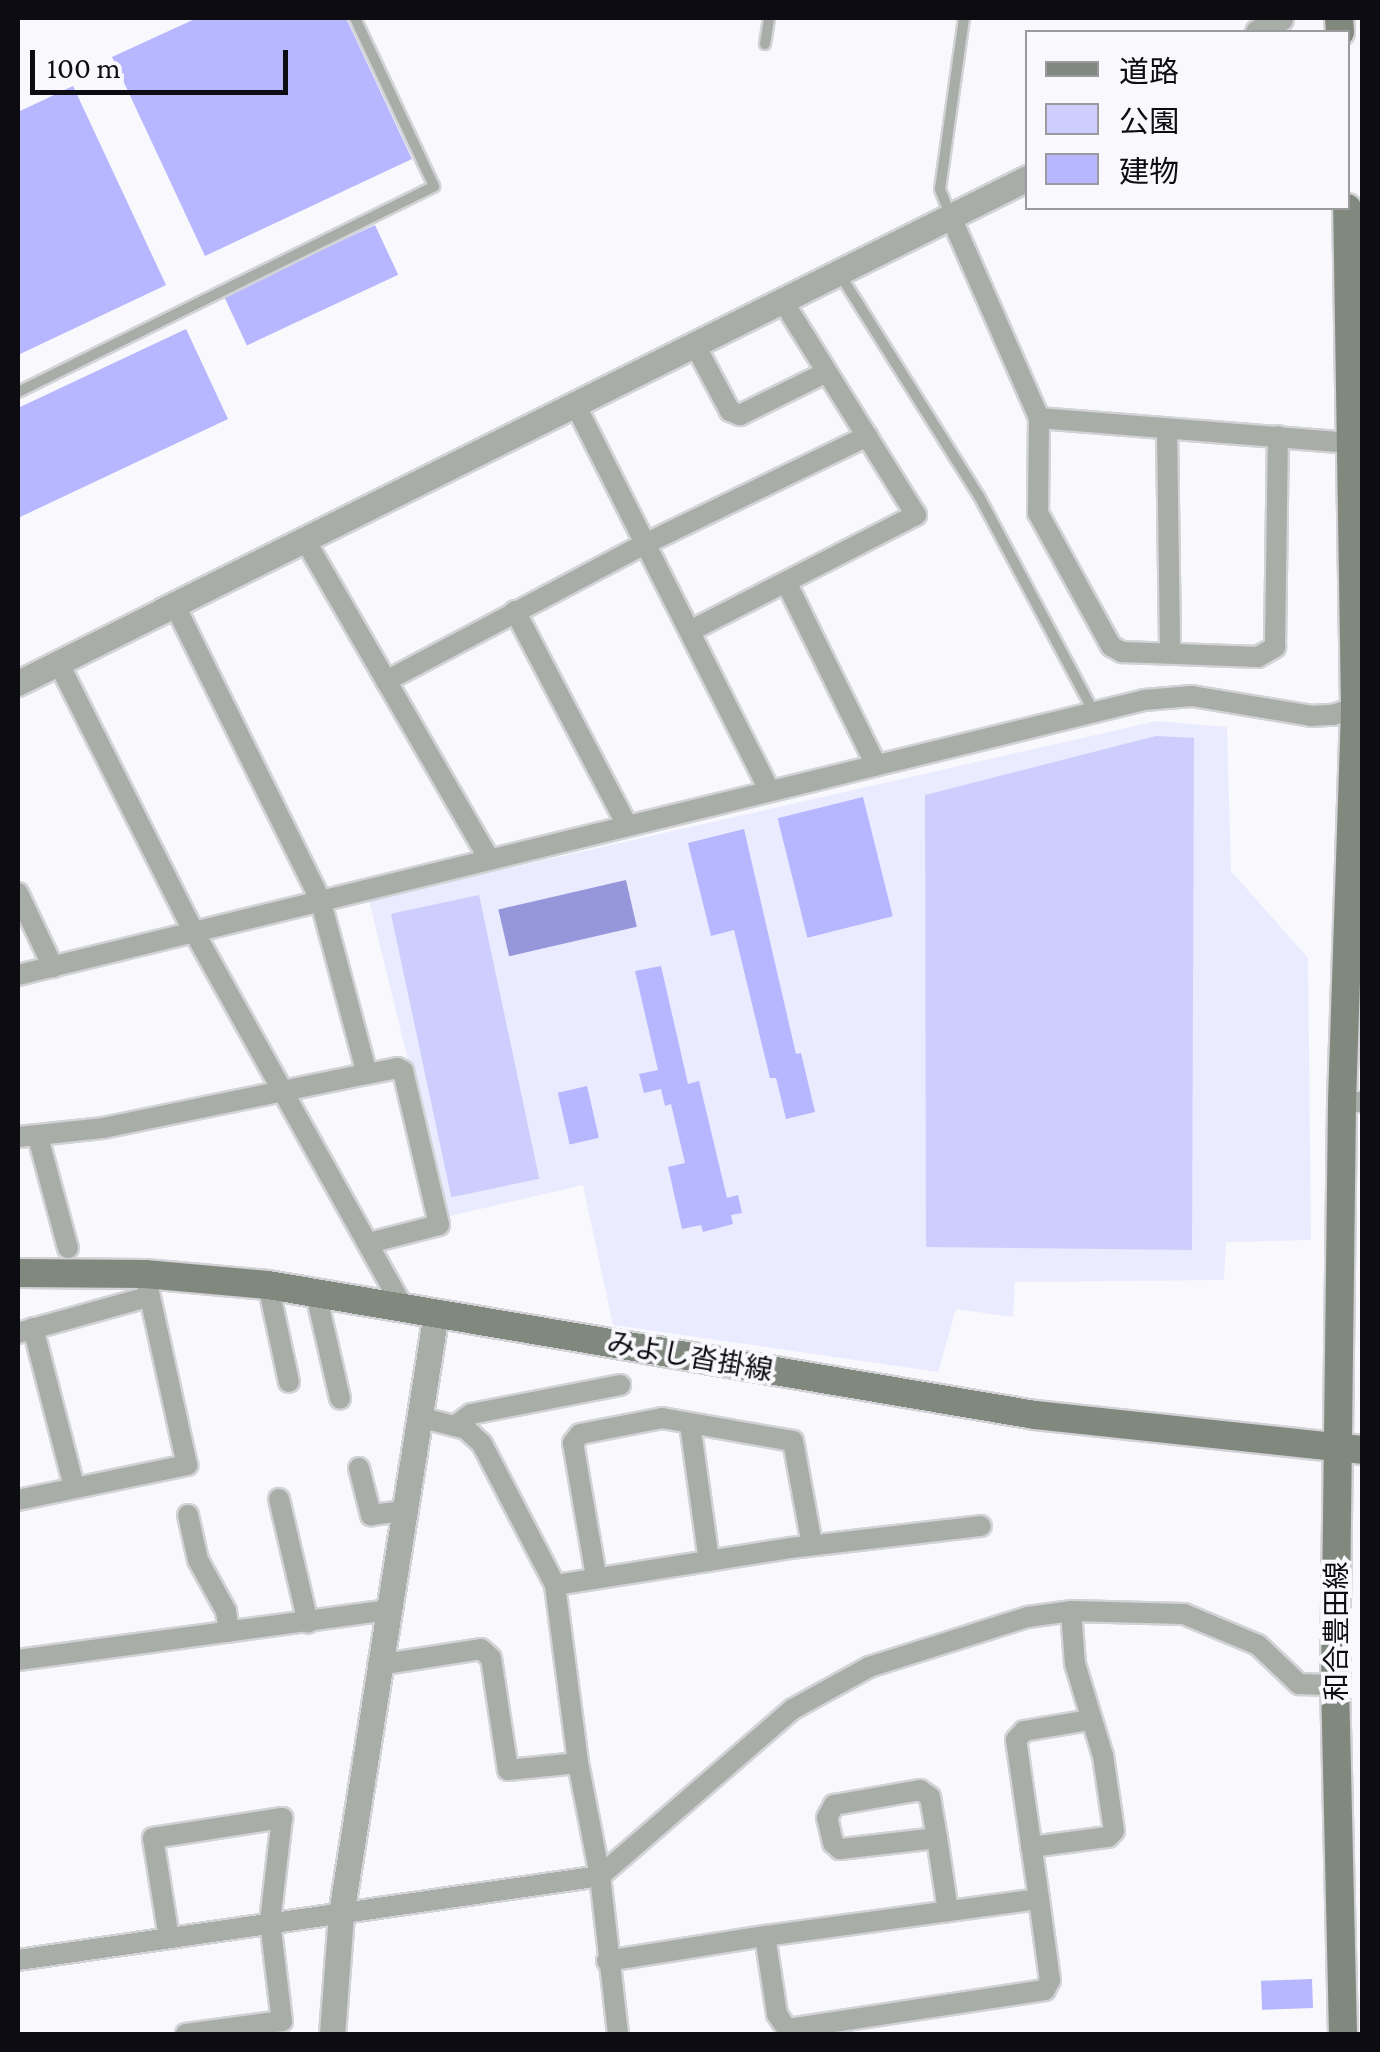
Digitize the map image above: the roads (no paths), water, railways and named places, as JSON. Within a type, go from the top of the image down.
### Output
[{"type":"main road","name":"和合豊田線","points":[[1343,2034],[1336,1685],[1351,1449],[1359,706],[1347,210]]},
{"type":"main road","name":"みよし沓掛線","points":[[18,1274],[146,1286],[268,1285],[1035,1415],[1351,1449]]},
{"type":"street","points":[[18,682],[1025,179]]},
{"type":"street","points":[[950,215],[1039,418],[1038,514],[1111,646],[1122,652],[1258,656],[1275,646],[1278,436]]},
{"type":"street","points":[[692,630],[916,516],[783,300]]},
{"type":"street","points":[[696,345],[730,410],[740,415],[825,373]]},
{"type":"street","points":[[575,404],[769,789]]},
{"type":"street","points":[[1039,418],[1350,443]]},
{"type":"street","points":[[1167,429],[1170,653]]},
{"type":"street","points":[[386,681],[647,543],[868,436]]},
{"type":"street","points":[[304,540],[488,858]]},
{"type":"street","points":[[786,582],[875,763]]},
{"type":"street","points":[[174,604],[320,899],[367,1074]]},
{"type":"street","points":[[515,611],[627,824]]},
{"type":"street","points":[[58,662],[193,930],[402,1306]]},
{"type":"street","points":[[18,975],[1144,700],[1192,696],[1311,716],[1333,715],[1359,706]]},
{"type":"street","points":[[18,893],[52,966]]},
{"type":"street","points":[[68,1248],[28,1137],[282,1094],[397,1068],[403,1071],[439,1225],[369,1243]]},
{"type":"street","points":[[268,1285],[289,1382]]},
{"type":"street","points":[[18,1500],[187,1465],[146,1286],[25,1330],[74,1487]]},
{"type":"street","points":[[321,1293],[318,1303],[340,1398]]},
{"type":"street","points":[[332,2034],[341,1914],[386,1610],[436,1313]]},
{"type":"street","points":[[456,1426],[472,1414],[620,1384]]},
{"type":"street","points":[[419,1417],[456,1426],[482,1444],[555,1585],[578,1763],[600,1876],[618,2034]]},
{"type":"street","points":[[596,1576],[576,1438],[662,1418],[792,1441],[812,1545]]},
{"type":"street","points":[[690,1424],[709,1561]]},
{"type":"street","points":[[359,1468],[372,1516],[403,1511]]},
{"type":"street","points":[[279,1499],[308,1623]]},
{"type":"street","points":[[188,1515],[198,1560],[226,1611],[228,1632]]},
{"type":"street","points":[[555,1585],[812,1545],[981,1526]]},
{"type":"street","points":[[18,1660],[386,1610]]},
{"type":"street","points":[[1030,1847],[1108,1837],[1114,1831],[1102,1756],[1076,1664],[1070,1611]]},
{"type":"street","points":[[18,1960],[600,1876],[792,1709],[869,1668],[1028,1617],[1070,1611],[1184,1614],[1258,1645],[1299,1684],[1336,1685]]},
{"type":"street","points":[[378,1665],[481,1649],[491,1658],[508,1770],[578,1763]]},
{"type":"street","points":[[764,1936],[777,2014],[787,2029],[1045,1990],[1050,1980],[1016,1740],[1019,1734],[1089,1720]]},
{"type":"street","points":[[937,1838],[840,1848],[833,1843],[828,1818],[834,1805],[920,1790],[930,1798],[937,1838],[948,1911]]},
{"type":"street","points":[[169,1938],[154,1838],[282,1818],[270,1921],[282,2021],[186,2034]]},
{"type":"street","points":[[607,1961],[1039,1899]]},
{"type":"lane","points":[[18,392],[434,186],[355,18]]},
{"type":"lane","points":[[765,44],[769,18]]},
{"type":"lane","points":[[950,215],[940,189],[964,18]]},
{"type":"lane","points":[[839,272],[979,496],[1094,712]]}]
